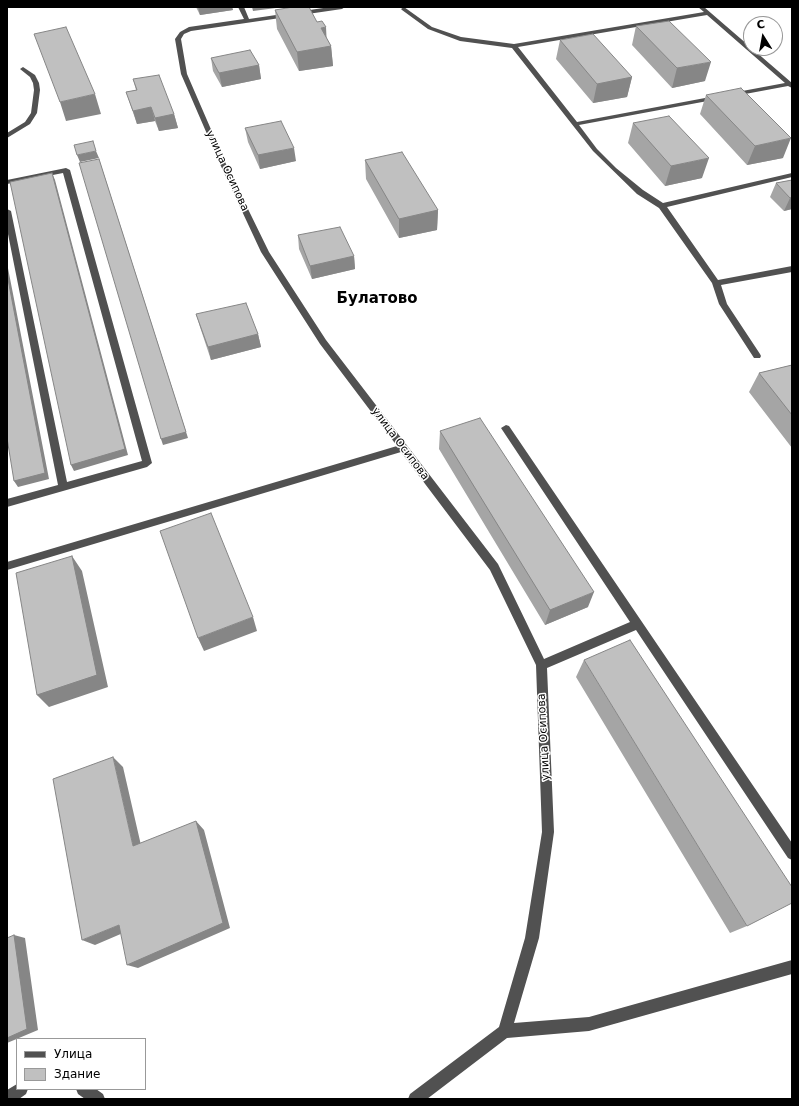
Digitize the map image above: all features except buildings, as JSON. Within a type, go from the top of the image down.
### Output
[{"type":"street","points":[[241,7],[247,20]]},
{"type":"street","name":"улица Осипова","points":[[342,7],[189,29],[182,33],[178,40],[184,74],[223,164],[265,252],[323,342],[402,448],[494,567],[541,665],[548,832],[532,938],[506,1031]]},
{"type":"street","points":[[701,7],[791,85]]},
{"type":"street","points":[[404,9],[430,28],[460,39],[514,46],[709,13]]},
{"type":"street","points":[[514,46],[595,150],[640,192],[662,206],[716,283],[723,304],[757,356]]},
{"type":"street","points":[[7,136],[28,123],[34,113],[37,90],[36,82],[33,76],[23,69]]},
{"type":"street","points":[[574,124],[791,85]]},
{"type":"street","points":[[7,182],[66,170],[147,463],[7,503]]},
{"type":"street","points":[[662,206],[792,175]]},
{"type":"street","points":[[7,211],[63,487]]},
{"type":"street","points":[[716,283],[792,269]]},
{"type":"street","points":[[506,428],[792,854]]},
{"type":"street","points":[[7,566],[402,448]]},
{"type":"street","points":[[541,665],[638,624]]},
{"type":"street","points":[[415,1099],[506,1031],[589,1024],[792,967]]},
{"type":"street","points":[[7,1099],[20,1090]]},
{"type":"street","points":[[84,1090],[98,1099]]},
{"type":"district","name":"Булатово","points":[[377,299]]}]
